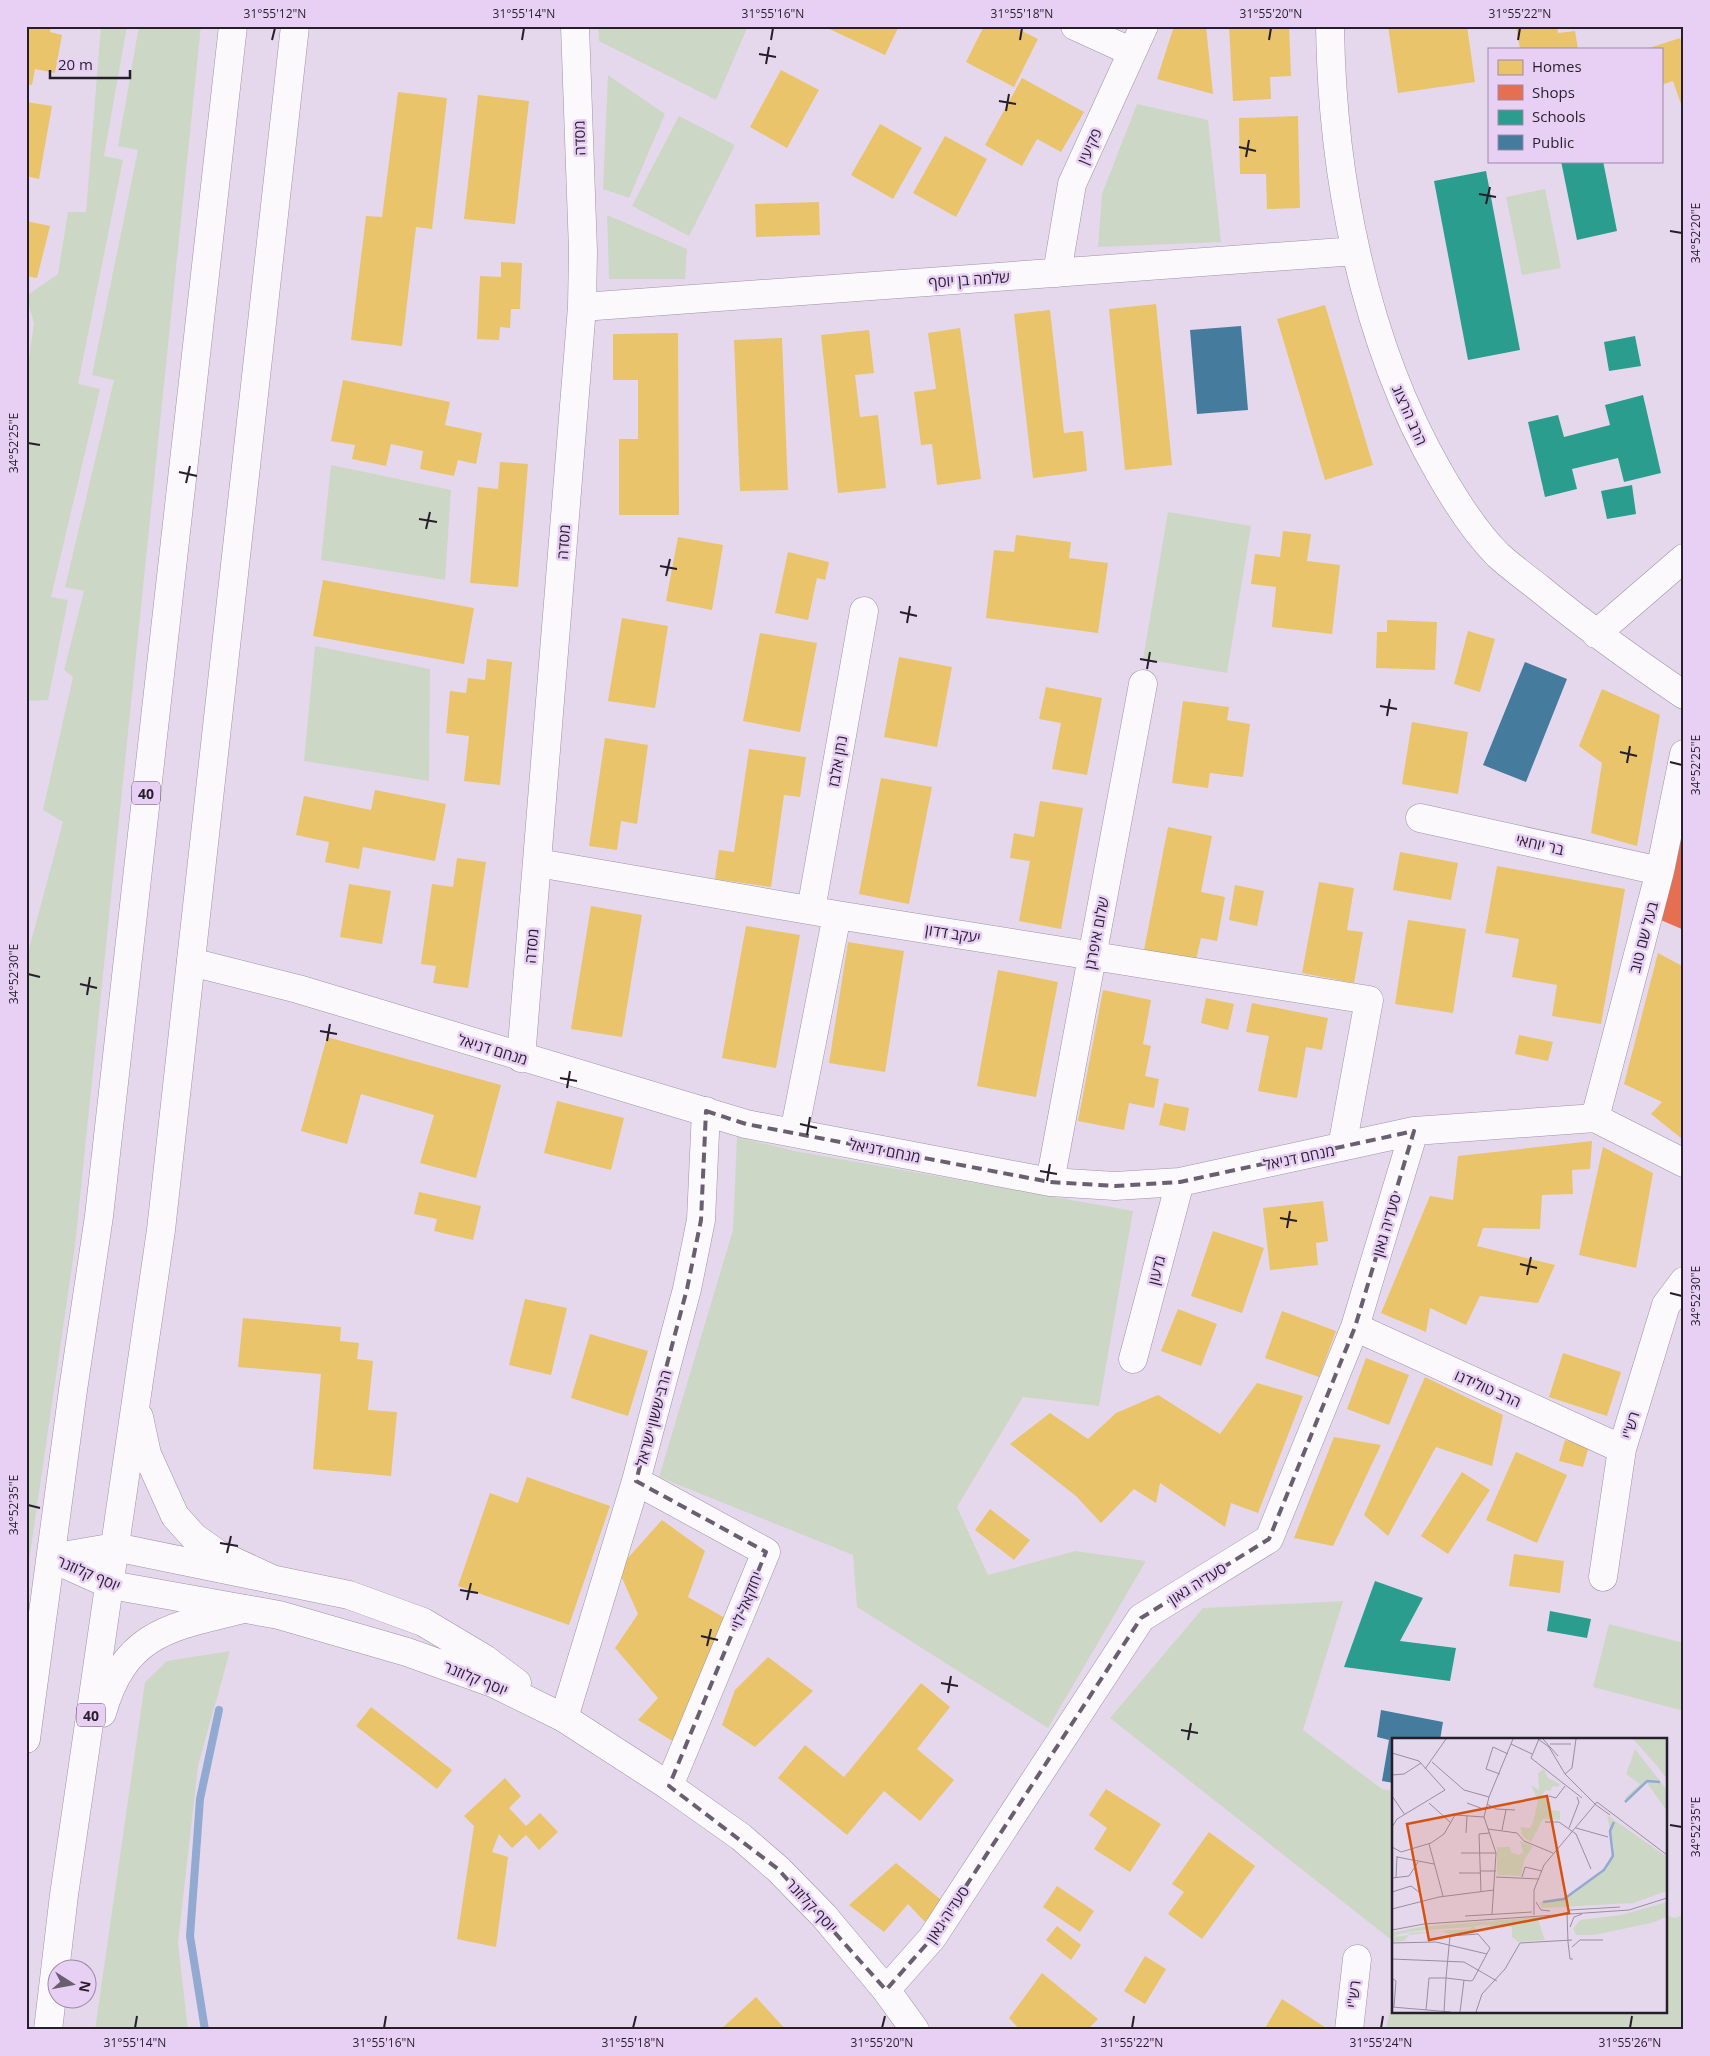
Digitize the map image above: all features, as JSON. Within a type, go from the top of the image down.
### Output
[{"type":"main road","name":"40","points":[[26,1739],[73,1390],[99,1216],[233,26]]},
{"type":"main road","name":"40","points":[[48,2030],[64,1896],[111,1585],[161,1230],[295,26]]},
{"type":"main road","name":"מסדה","points":[[521,1058],[582,307],[583,251],[575,26]]},
{"type":"main road","points":[[1075,26],[1132,52]]},
{"type":"main road","name":"פקיעין","points":[[1057,273],[1072,184],[1144,26]]},
{"type":"main road","name":"הרב הרצוג","points":[[1330,26],[1339,154],[1356,251],[1364,286],[1396,385],[1423,445],[1459,506],[1498,554],[1596,634],[1684,695]]},
{"type":"main road","name":"שלמה בן יוסף","points":[[582,307],[1356,251]]},
{"type":"main road","points":[[1596,634],[1684,558]]},
{"type":"main road","name":"נתן אלבז","points":[[794,1133],[864,611]]},
{"type":"main road","name":"שלום איפרגן","points":[[1050,1182],[1143,684]]},
{"type":"main road","name":"בעל שם טוב","points":[[1595,1118],[1660,871],[1684,754]]},
{"type":"main road","name":"בר יוחאי","points":[[1420,818],[1660,871]]},
{"type":"main road","name":"יעקב דדון","points":[[538,863],[824,912],[1369,1000],[1342,1147]]},
{"type":"main road","name":"מנחם דניאל","points":[[191,962],[298,989],[521,1058],[746,1124],[1050,1182],[1115,1186],[1180,1182],[1414,1131],[1595,1118]]},
{"type":"main road","name":"הרב ששון ישראל","points":[[564,1718],[636,1481],[687,1290],[701,1220],[706,1111]]},
{"type":"main road","points":[[1595,1118],[1682,1159]]},
{"type":"main road","name":"סעדיה גאון","points":[[886,1990],[932,1938],[1141,1618],[1269,1539],[1354,1327],[1414,1131]]},
{"type":"main road","name":"גדעון","points":[[1133,1359],[1180,1182]]},
{"type":"main road","name":"רש\"י","points":[[1603,1577],[1622,1449],[1666,1305],[1684,1281]]},
{"type":"main road","name":"הרב טולידנו","points":[[1354,1327],[1622,1449]]},
{"type":"main road","points":[[136,1401],[147,1454],[175,1516],[194,1537],[218,1554],[272,1579]]},
{"type":"main road","name":"יחזקאל לוי","points":[[636,1481],[766,1552],[669,1786]]},
{"type":"main road","name":"יוסף קלוזנר","points":[[51,1558],[115,1547],[348,1595],[423,1622],[485,1659],[564,1718],[669,1786],[741,1836],[778,1869],[824,1916],[886,1990],[915,2030]]},
{"type":"main road","name":"יוסף קלוזנר","points":[[51,1558],[111,1585],[279,1615],[407,1652],[493,1683],[564,1718]]},
{"type":"main road","points":[[79,1794],[107,1697],[124,1663],[146,1640],[166,1630],[244,1609]]},
{"type":"main road","name":"רש\"י","points":[[1349,2030],[1357,1958]]},
{"type":"highlighted area","points":[[706,1111],[746,1124],[1050,1182],[1115,1186],[1180,1182],[1414,1131],[1355,1327],[1269,1539],[1141,1618],[932,1938],[886,1990],[778,1869],[669,1786],[766,1552],[636,1481],[687,1289],[701,1220]]},
{"type":"green space","points":[[101,26],[127,26],[104,156],[123,160],[78,384],[100,389],[51,597],[68,600],[48,700],[26,701],[26,379],[34,323],[26,296],[58,274],[68,212],[86,212]]},
{"type":"green space","points":[[139,26],[201,26],[75,1246],[26,1582],[26,960],[63,822],[43,810],[73,677],[64,670],[84,591],[65,587],[114,380],[92,375],[138,150],[118,146]]},
{"type":"green space","points":[[598,26],[748,26],[716,100],[599,41]]},
{"type":"green space","points":[[608,75],[665,114],[629,198],[603,189]]},
{"type":"green space","points":[[1137,104],[1208,120],[1221,242],[1098,247],[1102,194]]},
{"type":"green space","points":[[679,116],[735,145],[689,236],[632,206]]},
{"type":"green space","points":[[1545,189],[1561,268],[1522,275],[1506,197]]},
{"type":"green space","points":[[607,215],[687,249],[685,279],[609,279]]},
{"type":"green space","points":[[331,465],[451,490],[445,580],[321,560]]},
{"type":"green space","points":[[1168,512],[1251,526],[1227,673],[1143,659]]},
{"type":"green space","points":[[315,646],[430,669],[429,781],[304,761]]},
{"type":"green space","points":[[737,1137],[795,1151],[1133,1211],[1099,1406],[1023,1397],[957,1507],[988,1575],[1075,1551],[1146,1561],[1048,1728],[857,1607],[853,1555],[659,1477],[733,1230]]},
{"type":"green space","points":[[1343,1601],[1303,1730],[1382,1789],[1392,1791],[1392,1940],[1110,1718],[1203,1608]]},
{"type":"green space","points":[[1609,1624],[1684,1643],[1684,1711],[1593,1687]]},
{"type":"green space","points":[[230,1651],[198,1766],[178,1943],[188,2030],[95,2030],[145,1682],[167,1661]]},
{"type":"green space","points":[[1684,1915],[1684,2030],[1385,2030],[1392,2004],[1392,2014],[1668,2014],[1668,1916],[1675,1918]]},
{"type":"building: Homes","points":[[26,26],[51,26],[50,32],[62,35],[55,73],[35,69],[32,85],[26,84]]},
{"type":"building: Homes","points":[[823,26],[899,26],[885,55]]},
{"type":"building: Homes","points":[[984,26],[1012,26],[1038,39],[1014,87],[966,62]]},
{"type":"building: Homes","points":[[1174,26],[1206,26],[1213,94],[1157,79]]},
{"type":"building: Homes","points":[[1229,26],[1289,26],[1291,76],[1270,77],[1271,99],[1233,101]]},
{"type":"building: Homes","points":[[1388,26],[1467,26],[1475,82],[1398,93]]},
{"type":"building: Homes","points":[[1516,26],[1557,26],[1558,33],[1575,31],[1578,48],[1520,48]]},
{"type":"building: Homes","points":[[1680,38],[1684,50],[1684,103],[1681,104],[1673,81],[1662,85],[1662,48],[1649,48]]},
{"type":"building: Homes","points":[[781,70],[819,90],[787,148],[750,127]]},
{"type":"building: Homes","points":[[1022,78],[1084,112],[1061,152],[1037,139],[1022,166],[985,145]]},
{"type":"building: Homes","points":[[398,92],[447,98],[432,229],[416,227],[402,346],[351,340],[366,216],[382,217]]},
{"type":"building: Homes","points":[[478,95],[529,101],[515,224],[464,219]]},
{"type":"building: Homes","points":[[26,102],[52,106],[39,179],[26,176]]},
{"type":"building: Homes","points":[[1298,116],[1300,208],[1267,209],[1266,174],[1240,174],[1239,118]]},
{"type":"building: Homes","points":[[880,124],[922,148],[893,199],[851,175]]},
{"type":"building: Homes","points":[[945,136],[987,159],[956,217],[913,193]]},
{"type":"building: Homes","points":[[819,202],[820,235],[756,237],[755,204]]},
{"type":"building: Homes","points":[[26,221],[50,226],[37,278],[26,276]]},
{"type":"building: Homes","points":[[501,262],[522,263],[520,309],[511,309],[510,328],[500,327],[499,340],[477,339],[480,276],[501,277]]},
{"type":"building: Homes","points":[[1156,304],[1172,465],[1125,470],[1109,309]]},
{"type":"building: Homes","points":[[1325,305],[1373,465],[1325,480],[1277,319]]},
{"type":"building: Homes","points":[[1050,310],[1064,433],[1083,431],[1087,471],[1033,478],[1014,314]]},
{"type":"building: Homes","points":[[960,328],[981,479],[937,485],[932,444],[921,445],[914,392],[936,389],[928,333]]},
{"type":"building: Homes","points":[[869,330],[874,373],[855,375],[860,417],[878,415],[886,488],[838,493],[821,335]]},
{"type":"building: Homes","points":[[678,333],[679,515],[619,515],[619,439],[638,439],[638,380],[613,380],[613,334]]},
{"type":"building: Homes","points":[[782,338],[788,490],[740,491],[734,340]]},
{"type":"building: Homes","points":[[343,380],[450,402],[445,425],[482,433],[476,464],[458,460],[454,476],[420,469],[423,451],[391,444],[386,466],[352,459],[355,445],[331,441]]},
{"type":"building: Homes","points":[[500,462],[528,464],[518,587],[470,583],[478,487],[498,489]]},
{"type":"building: Homes","points":[[1283,531],[1311,534],[1307,561],[1340,565],[1332,634],[1272,627],[1276,587],[1251,584],[1255,554],[1280,557]]},
{"type":"building: Homes","points":[[1016,535],[1071,542],[1069,558],[1108,563],[1098,633],[986,618],[994,550],[1014,552]]},
{"type":"building: Homes","points":[[678,537],[723,545],[712,610],[666,601]]},
{"type":"building: Homes","points":[[788,552],[829,562],[825,580],[817,578],[808,620],[775,613]]},
{"type":"building: Homes","points":[[323,580],[474,608],[464,664],[313,636]]},
{"type":"building: Homes","points":[[622,618],[668,626],[655,708],[608,701]]},
{"type":"building: Homes","points":[[1387,620],[1437,622],[1435,670],[1376,668],[1377,632],[1387,632]]},
{"type":"building: Homes","points":[[1468,631],[1495,639],[1480,692],[1454,684]]},
{"type":"building: Homes","points":[[760,633],[817,643],[800,732],[743,721]]},
{"type":"building: Homes","points":[[899,657],[952,667],[937,747],[884,737]]},
{"type":"building: Homes","points":[[487,659],[512,662],[500,785],[464,781],[469,736],[446,733],[450,691],[466,693],[468,678],[485,680]]},
{"type":"building: Homes","points":[[1046,687],[1102,698],[1087,775],[1052,769],[1061,723],[1039,719]]},
{"type":"building: Homes","points":[[1602,689],[1660,715],[1637,846],[1591,833],[1602,763],[1579,746]]},
{"type":"building: Homes","points":[[1183,701],[1229,707],[1227,720],[1250,724],[1243,777],[1210,773],[1208,788],[1172,783]]},
{"type":"building: Homes","points":[[1412,722],[1468,732],[1458,794],[1402,784]]},
{"type":"building: Homes","points":[[605,738],[648,745],[637,824],[621,821],[617,850],[589,846]]},
{"type":"building: Homes","points":[[749,749],[806,757],[800,797],[784,795],[771,887],[715,879],[719,850],[734,852]]},
{"type":"building: Homes","points":[[881,778],[932,787],[909,904],[859,894]]},
{"type":"building: Homes","points":[[375,790],[446,804],[435,861],[363,847],[359,869],[325,862],[329,842],[296,835],[304,796],[371,810]]},
{"type":"building: Homes","points":[[1040,801],[1083,808],[1061,929],[1019,921],[1030,861],[1010,858],[1014,833],[1034,837]]},
{"type":"building: Homes","points":[[1168,827],[1212,836],[1201,892],[1225,897],[1217,941],[1201,938],[1196,960],[1144,950]]},
{"type":"building: Homes","points":[[1400,852],[1458,863],[1451,900],[1393,890]]},
{"type":"building: Homes","points":[[457,858],[486,862],[468,988],[433,983],[436,966],[421,964],[432,884],[453,887]]},
{"type":"building: Homes","points":[[1497,866],[1625,889],[1601,1024],[1552,1016],[1557,985],[1512,977],[1519,939],[1485,933]]},
{"type":"building: Homes","points":[[1319,882],[1354,888],[1347,930],[1363,932],[1354,983],[1302,973]]},
{"type":"building: Homes","points":[[349,884],[391,891],[382,944],[340,937]]},
{"type":"building: Homes","points":[[1235,885],[1264,891],[1257,926],[1229,920]]},
{"type":"building: Homes","points":[[591,906],[642,915],[622,1037],[571,1029]]},
{"type":"building: Homes","points":[[1408,920],[1466,929],[1453,1013],[1395,1004]]},
{"type":"building: Homes","points":[[746,926],[800,935],[776,1068],[722,1058]]},
{"type":"building: Homes","points":[[848,942],[904,951],[885,1072],[829,1063]]},
{"type":"building: Homes","points":[[1658,953],[1684,967],[1684,1133],[1681,1138],[1651,1114],[1662,1102],[1624,1084]]},
{"type":"building: Homes","points":[[998,970],[1058,982],[1036,1097],[977,1086]]},
{"type":"building: Homes","points":[[1103,990],[1151,1000],[1143,1044],[1151,1046],[1145,1076],[1159,1079],[1154,1108],[1129,1103],[1124,1130],[1078,1121]]},
{"type":"building: Homes","points":[[1206,998],[1234,1004],[1228,1030],[1201,1023]]},
{"type":"building: Homes","points":[[1252,1003],[1328,1018],[1322,1050],[1306,1047],[1297,1098],[1258,1091],[1269,1036],[1246,1032]]},
{"type":"building: Homes","points":[[1519,1035],[1553,1042],[1548,1061],[1515,1054]]},
{"type":"building: Homes","points":[[327,1037],[501,1085],[476,1178],[420,1163],[434,1115],[361,1094],[347,1144],[301,1131]]},
{"type":"building: Homes","points":[[557,1101],[624,1118],[611,1170],[544,1153]]},
{"type":"building: Homes","points":[[1164,1103],[1189,1108],[1185,1131],[1159,1125]]},
{"type":"building: Homes","points":[[1592,1141],[1590,1169],[1572,1170],[1573,1194],[1542,1195],[1540,1229],[1483,1228],[1477,1246],[1555,1265],[1538,1303],[1480,1296],[1466,1325],[1430,1308],[1426,1332],[1381,1313],[1430,1196],[1453,1200],[1458,1156]]},
{"type":"building: Homes","points":[[1603,1147],[1653,1173],[1636,1268],[1579,1255]]},
{"type":"building: Homes","points":[[419,1192],[481,1206],[473,1240],[434,1231],[437,1219],[414,1214]]},
{"type":"building: Homes","points":[[1323,1201],[1328,1241],[1316,1243],[1318,1265],[1270,1270],[1263,1208]]},
{"type":"building: Homes","points":[[1213,1231],[1264,1248],[1242,1313],[1191,1296]]},
{"type":"building: Homes","points":[[525,1299],[567,1308],[551,1375],[509,1365]]},
{"type":"building: Homes","points":[[1178,1309],[1217,1324],[1201,1366],[1161,1351]]},
{"type":"building: Homes","points":[[1282,1311],[1336,1331],[1319,1377],[1265,1358]]},
{"type":"building: Homes","points":[[243,1318],[341,1327],[340,1341],[359,1343],[357,1359],[373,1361],[368,1410],[397,1412],[391,1476],[313,1469],[321,1374],[238,1367]]},
{"type":"building: Homes","points":[[590,1334],[648,1351],[628,1416],[571,1398]]},
{"type":"building: Homes","points":[[1563,1353],[1621,1372],[1607,1416],[1549,1397]]},
{"type":"building: Homes","points":[[1366,1358],[1409,1375],[1389,1425],[1347,1409]]},
{"type":"building: Homes","points":[[1425,1377],[1503,1415],[1492,1466],[1436,1447],[1388,1536],[1364,1515]]},
{"type":"building: Homes","points":[[1257,1383],[1303,1396],[1258,1513],[1231,1503],[1225,1527],[1160,1483],[1156,1503],[1134,1489],[1101,1523],[1076,1496],[1010,1444],[1050,1413],[1088,1439],[1116,1413],[1158,1395],[1220,1434]]},
{"type":"building: Homes","points":[[1334,1437],[1381,1445],[1333,1546],[1294,1538]]},
{"type":"building: Homes","points":[[1565,1440],[1589,1446],[1583,1467],[1559,1461]]},
{"type":"building: Homes","points":[[1516,1452],[1567,1475],[1537,1543],[1486,1520]]},
{"type":"building: Homes","points":[[1462,1472],[1490,1490],[1448,1554],[1421,1536]]},
{"type":"building: Homes","points":[[527,1477],[610,1506],[569,1625],[458,1586],[490,1493],[518,1503]]},
{"type":"building: Homes","points":[[990,1509],[1030,1540],[1014,1560],[975,1530]]},
{"type":"building: Homes","points":[[662,1520],[705,1551],[688,1597],[725,1618],[674,1742],[638,1720],[658,1698],[615,1648],[638,1614],[618,1569]]},
{"type":"building: Homes","points":[[1514,1554],[1564,1561],[1560,1593],[1509,1586]]},
{"type":"building: Homes","points":[[768,1657],[813,1691],[755,1747],[722,1725],[735,1690]]},
{"type":"building: Homes","points":[[921,1683],[950,1707],[917,1749],[954,1780],[920,1821],[884,1791],[847,1835],[778,1778],[805,1745],[844,1777]]},
{"type":"building: Homes","points":[[371,1707],[452,1770],[437,1789],[356,1726]]},
{"type":"building: Homes","points":[[505,1778],[521,1796],[509,1808],[526,1826],[540,1813],[558,1832],[539,1850],[526,1835],[512,1848],[499,1834],[492,1852],[508,1857],[496,1947],[457,1939],[474,1826],[464,1816]]},
{"type":"building: Homes","points":[[1106,1789],[1161,1824],[1130,1872],[1094,1849],[1107,1828],[1089,1815]]},
{"type":"building: Homes","points":[[1209,1832],[1255,1866],[1202,1939],[1168,1914],[1184,1892],[1172,1884]]},
{"type":"building: Homes","points":[[896,1863],[945,1903],[925,1922],[908,1904],[884,1932],[849,1905]]},
{"type":"building: Homes","points":[[1057,1886],[1094,1911],[1080,1932],[1043,1907]]},
{"type":"building: Homes","points":[[1057,1926],[1081,1945],[1071,1960],[1046,1940]]},
{"type":"building: Homes","points":[[1145,1956],[1166,1969],[1145,2004],[1124,1991]]},
{"type":"building: Homes","points":[[1042,1973],[1098,2019],[1087,2030],[1020,2030],[1009,2018]]},
{"type":"building: Homes","points":[[756,1997],[786,2030],[720,2030]]},
{"type":"building: Homes","points":[[1282,1999],[1329,2030],[1264,2030]]},
{"type":"building: Shops","points":[[1684,827],[1684,930],[1656,918]]},
{"type":"building: Schools","points":[[1561,162],[1603,162],[1617,231],[1577,240]]},
{"type":"building: Schools","points":[[1486,171],[1520,350],[1468,360],[1434,181]]},
{"type":"building: Schools","points":[[1635,336],[1641,366],[1609,371],[1604,342]]},
{"type":"building: Schools","points":[[1643,395],[1661,473],[1624,482],[1618,458],[1572,469],[1577,489],[1545,497],[1528,422],[1558,415],[1564,437],[1610,425],[1605,405]]},
{"type":"building: Schools","points":[[1632,485],[1636,514],[1607,519],[1601,491]]},
{"type":"building: Schools","points":[[1375,1581],[1423,1598],[1400,1641],[1456,1648],[1450,1681],[1344,1667]]},
{"type":"building: Schools","points":[[1550,1611],[1591,1619],[1587,1638],[1547,1631]]},
{"type":"building: Public","points":[[1241,326],[1248,410],[1197,414],[1190,330]]},
{"type":"building: Public","points":[[1525,662],[1567,679],[1526,782],[1483,765]]},
{"type":"building: Public","points":[[1381,1710],[1443,1722],[1440,1738],[1392,1738],[1392,1783],[1382,1781],[1389,1740],[1377,1737]]},
{"type":"waterway","points":[[205,2030],[190,1936],[200,1799],[219,1710]]}]
